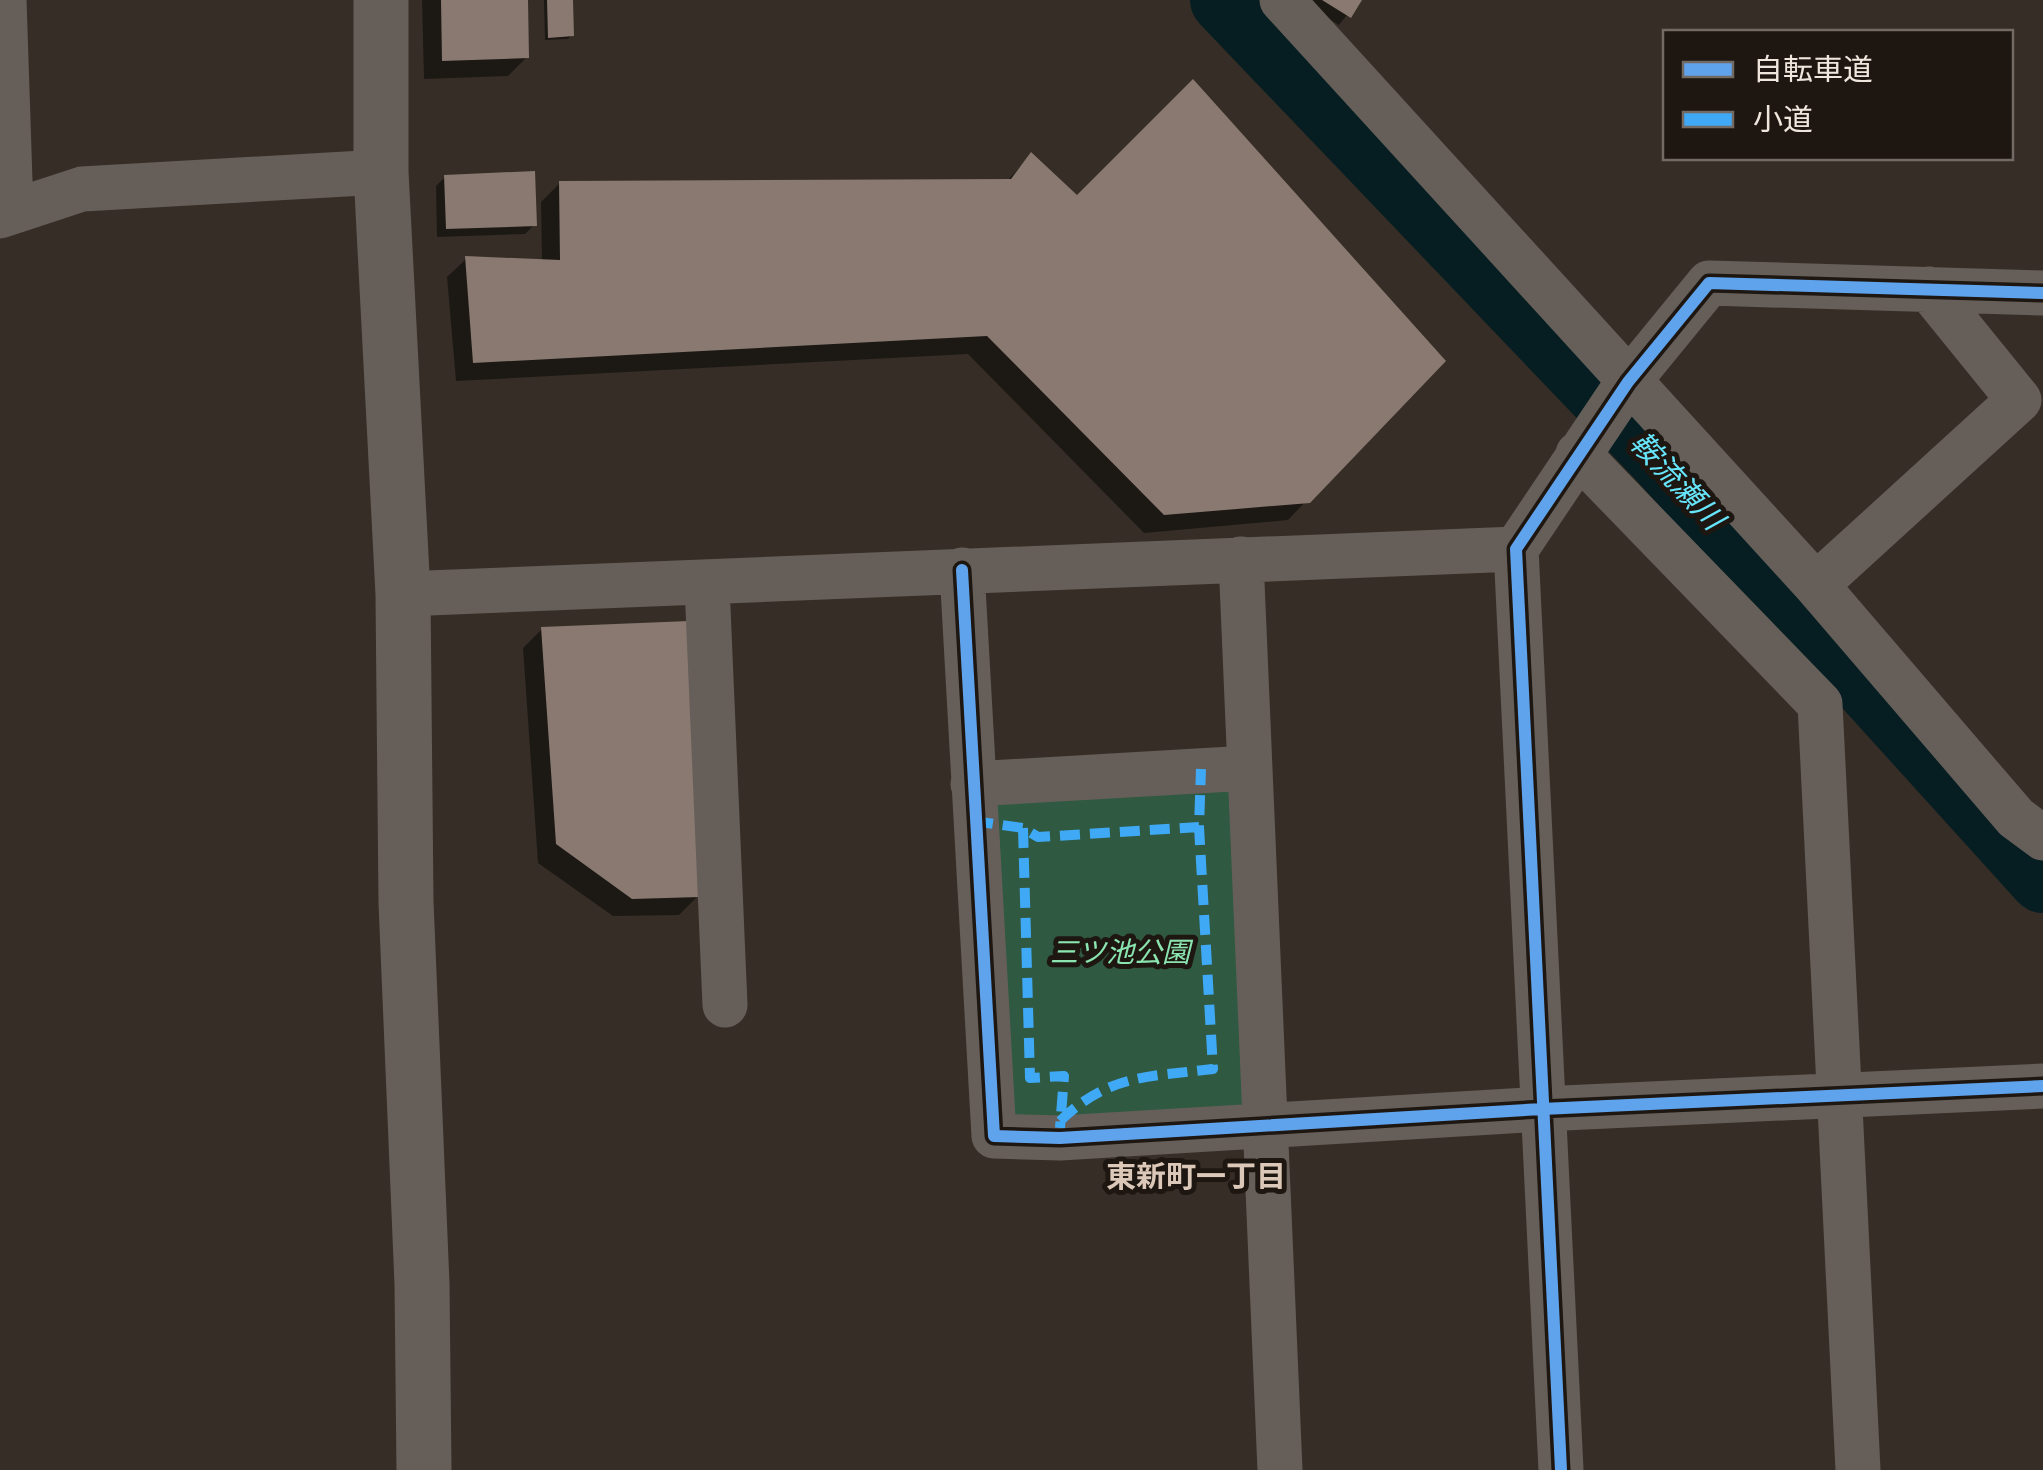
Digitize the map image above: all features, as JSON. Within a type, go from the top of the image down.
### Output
[{"type":"street","points":[[4,0],[5,214],[82,190],[380,172]]},
{"type":"street","points":[[380,0],[380,172],[404,594],[406,902],[422,1284],[424,1470]]},
{"type":"street","points":[[1282,0],[1625,386],[1816,586],[2016,818],[2043,838]]},
{"type":"street","points":[[1560,1470],[1516,549],[1625,386],[1710,283],[2043,293]]},
{"type":"street","points":[[1816,586],[2019,400],[1929,290]]},
{"type":"street","points":[[1582,447],[1820,704],[1858,1470]]},
{"type":"street","points":[[404,594],[707,585],[962,570],[1516,549]]},
{"type":"street","points":[[1241,559],[1280,1470]]},
{"type":"street","points":[[962,570],[994,1136],[1060,1138],[1542,1108],[2043,1086]]},
{"type":"street","points":[[707,585],[725,1006]]},
{"type":"street","points":[[973,784],[1249,768]]},
{"type":"green space","name":"三ツ池公園","points":[[1238,789],[1249,1096],[1238,1110],[1022,1120],[1003,1106],[989,803]]},
{"type":"building","points":[[441,0],[528,0],[529,58],[442,61]]},
{"type":"building","points":[[547,0],[573,0],[574,36],[548,38]]},
{"type":"building","points":[[1322,0],[1362,0],[1351,18]]},
{"type":"building","points":[[1193,79],[1446,361],[1310,503],[1164,515],[987,336],[473,363],[465,256],[560,260],[559,181],[1011,179],[1031,152],[1077,195]]},
{"type":"building","points":[[535,171],[537,226],[446,229],[444,175]]},
{"type":"building","points":[[689,621],[700,897],[632,899],[556,844],[541,627]]},
{"type":"waterway","name":"鞍流瀬川","points":[[1224,0],[1660,456],[2043,879]]},
{"type":"marked path","points":[[1060,1121],[1095,1094],[1130,1080],[1213,1069],[1199,827],[1201,769]]},
{"type":"marked path","points":[[973,821],[1023,828],[1038,837],[1199,827]]},
{"type":"marked path","points":[[1023,828],[1030,1078],[1064,1076],[1060,1128]]},
{"type":"cycle path","points":[[1561,1470],[1516,549],[1628,382],[1709,283],[2043,293]]},
{"type":"cycle path","points":[[962,570],[994,1136],[1060,1138],[1542,1109],[2043,1086]]},
{"type":"district","name":"東新町一丁目","points":[[1196,1174]]}]
